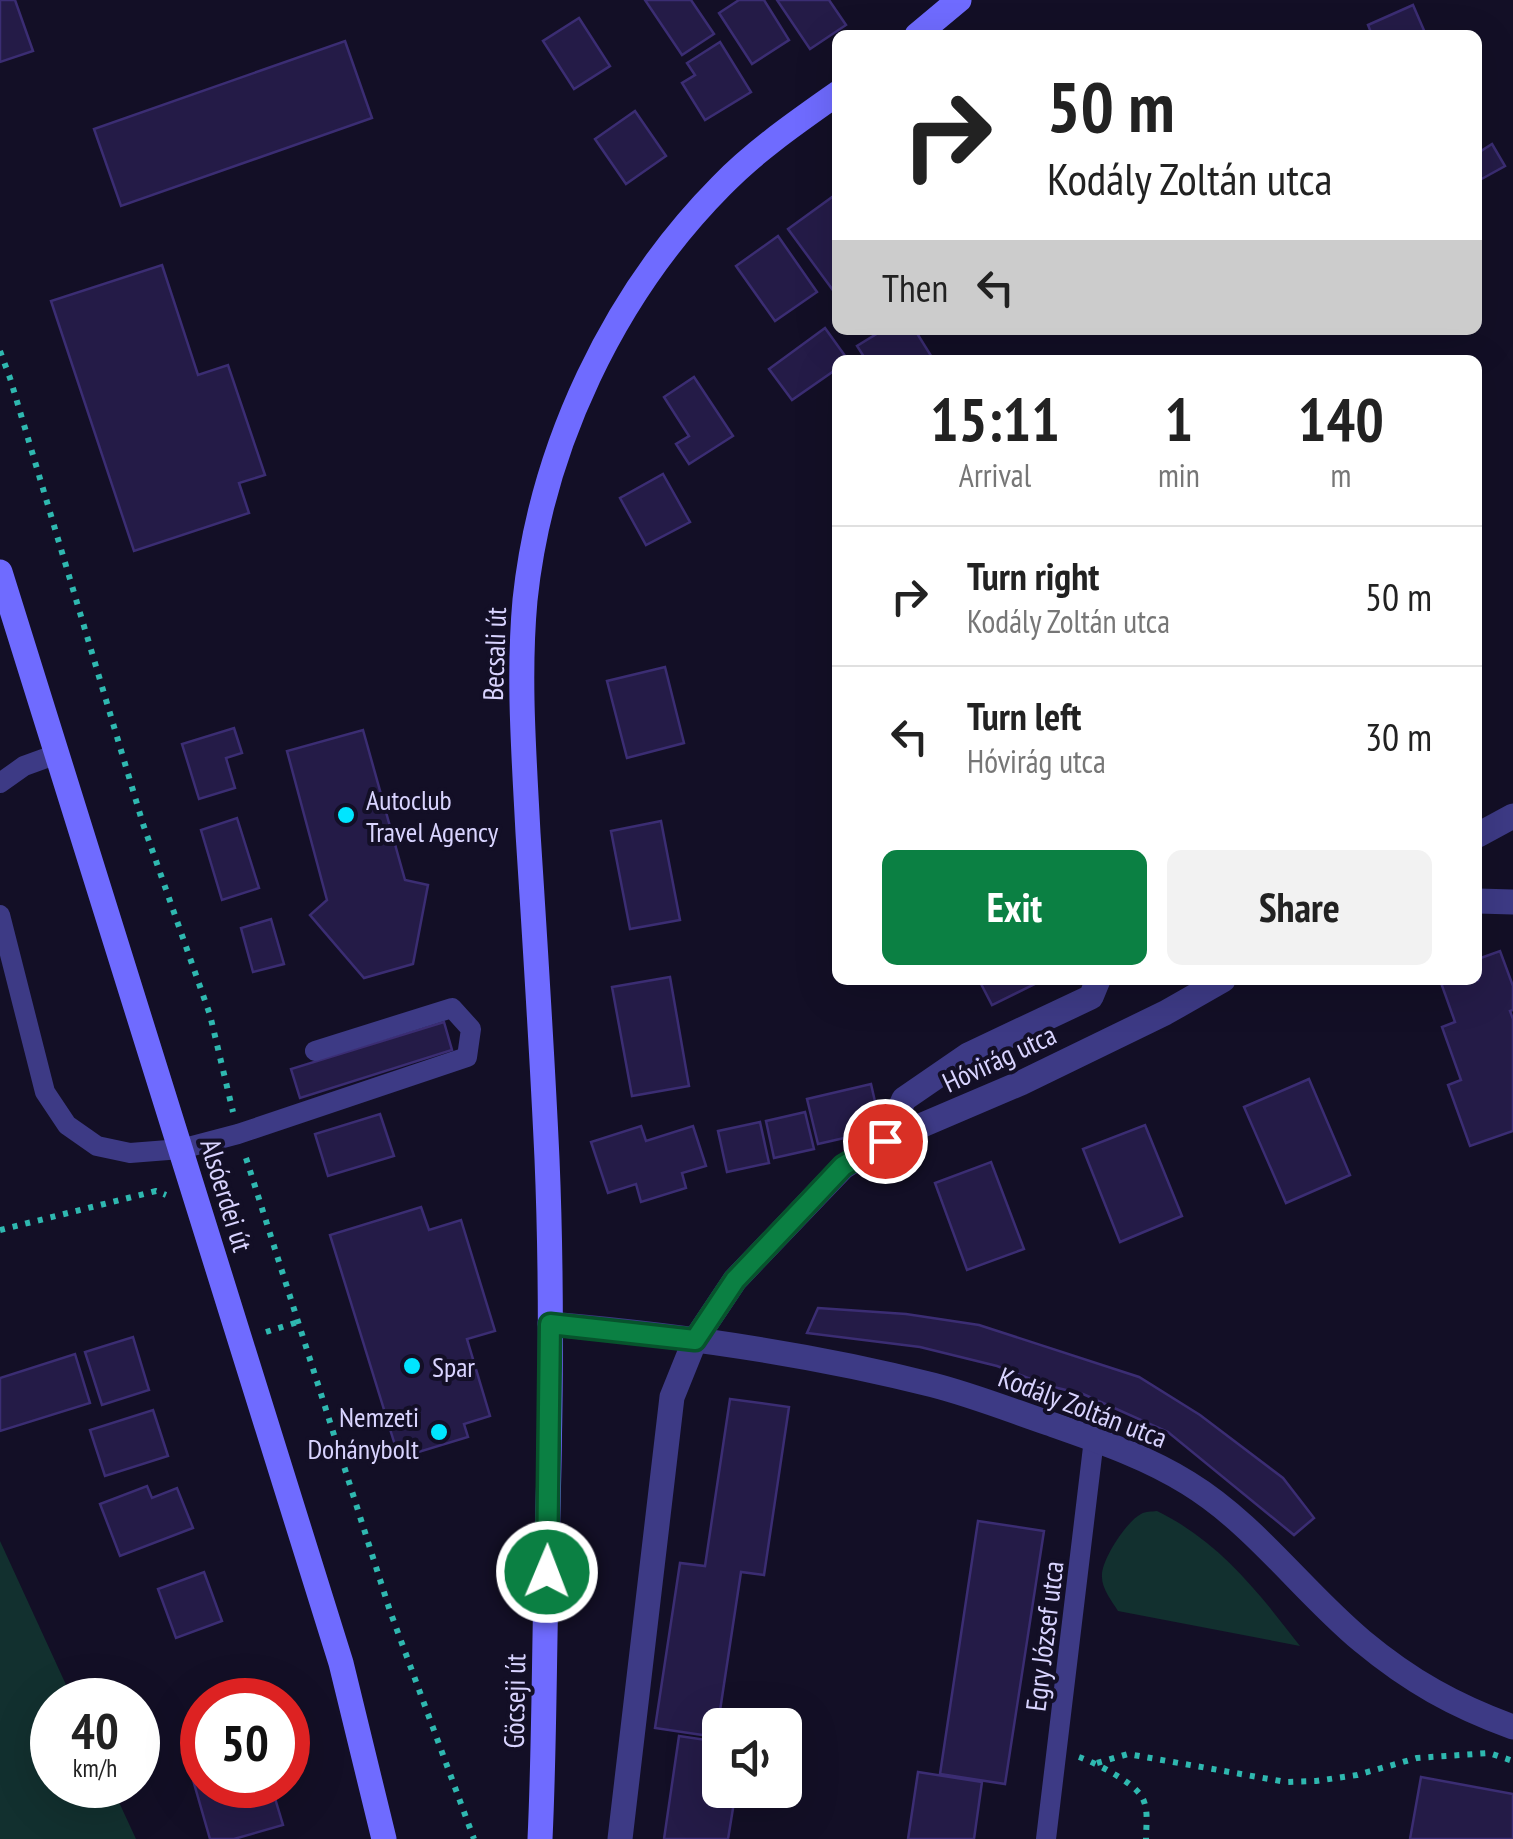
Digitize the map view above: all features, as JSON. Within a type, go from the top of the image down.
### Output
[{"type":"main road","points":[[923,30],[959,0]]},
{"type":"main road","name":"Becsali út","points":[[550,1324],[547,1161],[523,731],[522,648],[538,519],[561,445],[597,360],[627,306],[669,246],[720,186],[832,98]]},
{"type":"main road","name":"Alsóerdei út","points":[[0,572],[340,1664],[384,1839]]},
{"type":"main road","name":"Göcseji út","points":[[540,1839],[550,1324]]},
{"type":"street","points":[[1482,834],[1513,816]]},
{"type":"street","points":[[1482,901],[1513,902]]},
{"type":"street","points":[[885,1141],[904,1098],[968,1055],[1090,997],[1096,985]]},
{"type":"street","name":"Hóvirág utca","points":[[620,1839],[672,1397],[695,1340],[735,1280],[843,1166],[885,1141],[1022,1083],[1214,985]]},
{"type":"street","name":"Kodály Zoltán utca","points":[[550,1324],[695,1340],[866,1369],[999,1405],[1094,1438],[1189,1483],[1248,1530],[1361,1640],[1414,1680],[1468,1710],[1513,1727]]},
{"type":"lane","points":[[0,783],[24,766],[57,754]]},
{"type":"lane","points":[[0,915],[45,1092],[67,1125],[96,1146],[130,1153],[181,1149],[238,1134],[467,1058],[471,1029],[452,1008],[315,1051]]},
{"type":"lane","name":"Egry József utca","points":[[1046,1839],[1094,1438]]},
{"type":"path","points":[[0,351],[143,824],[210,1015],[238,1134],[390,1611],[474,1839]]},
{"type":"path","points":[[0,1230],[156,1191]]},
{"type":"path","points":[[1058,1749],[1097,1763],[1141,1794],[1147,1810],[1146,1839]]},
{"type":"path","points":[[1097,1763],[1128,1754],[1286,1782],[1356,1775],[1417,1758],[1489,1753],[1513,1761]]},
{"type":"green space","points":[[1157,1511],[1219,1553],[1300,1646],[1118,1611],[1103,1585],[1106,1560],[1135,1518]]},
{"type":"green space","points":[[0,1541],[63,1678],[30,1678],[30,1808],[122,1808],[136,1839],[0,1839]]},
{"type":"building","points":[[0,0],[15,0],[33,51],[0,62]]},
{"type":"building","points":[[645,0],[691,0],[714,34],[682,55]]},
{"type":"building","points":[[739,0],[764,0],[789,40],[752,64],[719,13]]},
{"type":"building","points":[[777,0],[829,0],[846,25],[832,30],[832,34],[810,49]]},
{"type":"building","points":[[1413,5],[1424,30],[1370,30],[1368,25]]},
{"type":"building","points":[[579,18],[610,66],[574,89],[543,41]]},
{"type":"building","points":[[345,41],[372,118],[121,206],[94,129]]},
{"type":"building","points":[[720,42],[751,92],[705,120],[682,83],[695,75],[687,63]]},
{"type":"building","points":[[635,111],[666,156],[626,184],[595,139]]},
{"type":"building","points":[[1492,144],[1505,166],[1482,179],[1482,150]]},
{"type":"building","points":[[832,197],[832,289],[788,229]]},
{"type":"building","points":[[778,236],[817,292],[775,321],[736,266]]},
{"type":"building","points":[[162,265],[198,375],[228,365],[265,475],[239,483],[249,513],[134,551],[51,301]]},
{"type":"building","points":[[825,328],[844,355],[832,355],[832,372],[792,400],[769,369]]},
{"type":"building","points":[[875,335],[918,335],[931,355],[863,355],[857,346]]},
{"type":"building","points":[[694,377],[733,436],[689,464],[676,444],[689,436],[664,397]]},
{"type":"building","points":[[663,474],[690,522],[646,545],[620,498]]},
{"type":"building","points":[[665,667],[684,743],[627,758],[607,681]]},
{"type":"building","points":[[234,728],[242,753],[226,758],[235,788],[199,799],[182,744]]},
{"type":"building","name":"Autoclub Travel Agency","points":[[363,730],[405,880],[428,885],[413,964],[364,978],[310,915],[327,900],[287,751]]},
{"type":"building","points":[[237,818],[259,888],[222,900],[201,830]]},
{"type":"building","points":[[661,821],[680,920],[630,929],[611,831]]},
{"type":"building","points":[[271,919],[284,964],[253,972],[241,928]]},
{"type":"building","points":[[1500,951],[1513,986],[1513,1131],[1470,1146],[1448,1085],[1461,1080],[1442,1027],[1455,1022],[1442,985],[1482,985],[1482,958]]},
{"type":"building","points":[[670,977],[689,1086],[632,1096],[612,987]]},
{"type":"building","points":[[982,985],[1033,985],[992,1005]]},
{"type":"building","points":[[444,1022],[452,1050],[300,1098],[291,1069]]},
{"type":"building","points":[[1309,1079],[1350,1175],[1286,1203],[1244,1107]]},
{"type":"building","points":[[871,1084],[879,1119],[851,1126],[853,1136],[818,1144],[807,1099]]},
{"type":"building","points":[[805,1112],[814,1149],[774,1158],[766,1121]]},
{"type":"building","points":[[380,1114],[394,1156],[328,1176],[315,1134]]},
{"type":"building","points":[[760,1122],[769,1163],[727,1172],[718,1131]]},
{"type":"building","points":[[1145,1125],[1182,1216],[1120,1242],[1083,1149]]},
{"type":"building","points":[[641,1126],[646,1141],[693,1126],[706,1166],[682,1173],[686,1188],[641,1202],[636,1184],[608,1193],[591,1142]]},
{"type":"building","points":[[991,1162],[1024,1249],[967,1270],[935,1183]]},
{"type":"building","points":[[421,1207],[429,1230],[461,1220],[495,1331],[467,1339],[490,1416],[464,1424],[468,1437],[399,1458],[330,1235]]},
{"type":"building","points":[[818,1308],[906,1314],[979,1325],[1139,1377],[1200,1415],[1283,1478],[1314,1518],[1294,1535],[1168,1432],[1083,1394],[997,1366],[920,1347],[807,1333]]},
{"type":"building","points":[[133,1337],[149,1390],[102,1405],[85,1352]]},
{"type":"building","points":[[75,1354],[90,1403],[0,1431],[0,1378]]},
{"type":"building","points":[[730,1399],[789,1407],[764,1575],[741,1572],[720,1708],[702,1708],[702,1735],[655,1728],[680,1563],[705,1566]]},
{"type":"building","points":[[153,1410],[168,1456],[105,1476],[90,1430]]},
{"type":"building","points":[[147,1486],[152,1498],[177,1488],[193,1528],[120,1556],[100,1504]]},
{"type":"building","points":[[978,1521],[1044,1531],[1005,1784],[940,1774]]},
{"type":"building","points":[[204,1572],[222,1621],[176,1638],[158,1589]]},
{"type":"building","points":[[679,1736],[702,1739],[702,1808],[733,1808],[728,1839],[664,1839]]},
{"type":"building","points":[[918,1772],[982,1782],[974,1839],[908,1839]]},
{"type":"building","points":[[1421,1777],[1513,1794],[1513,1839],[1410,1839]]},
{"type":"building","points":[[201,1808],[278,1808],[283,1825],[234,1839],[210,1839]]},
{"type":"place","name":"Autoclub Travel Agency","points":[[346,815]]},
{"type":"place","name":"Spar","points":[[412,1366]]},
{"type":"place","name":"Nemzeti Dohánybolt","points":[[439,1432]]},
{"type":"route","points":[[547,1572],[550,1324],[695,1340],[735,1280],[843,1166],[885,1141]]}]
